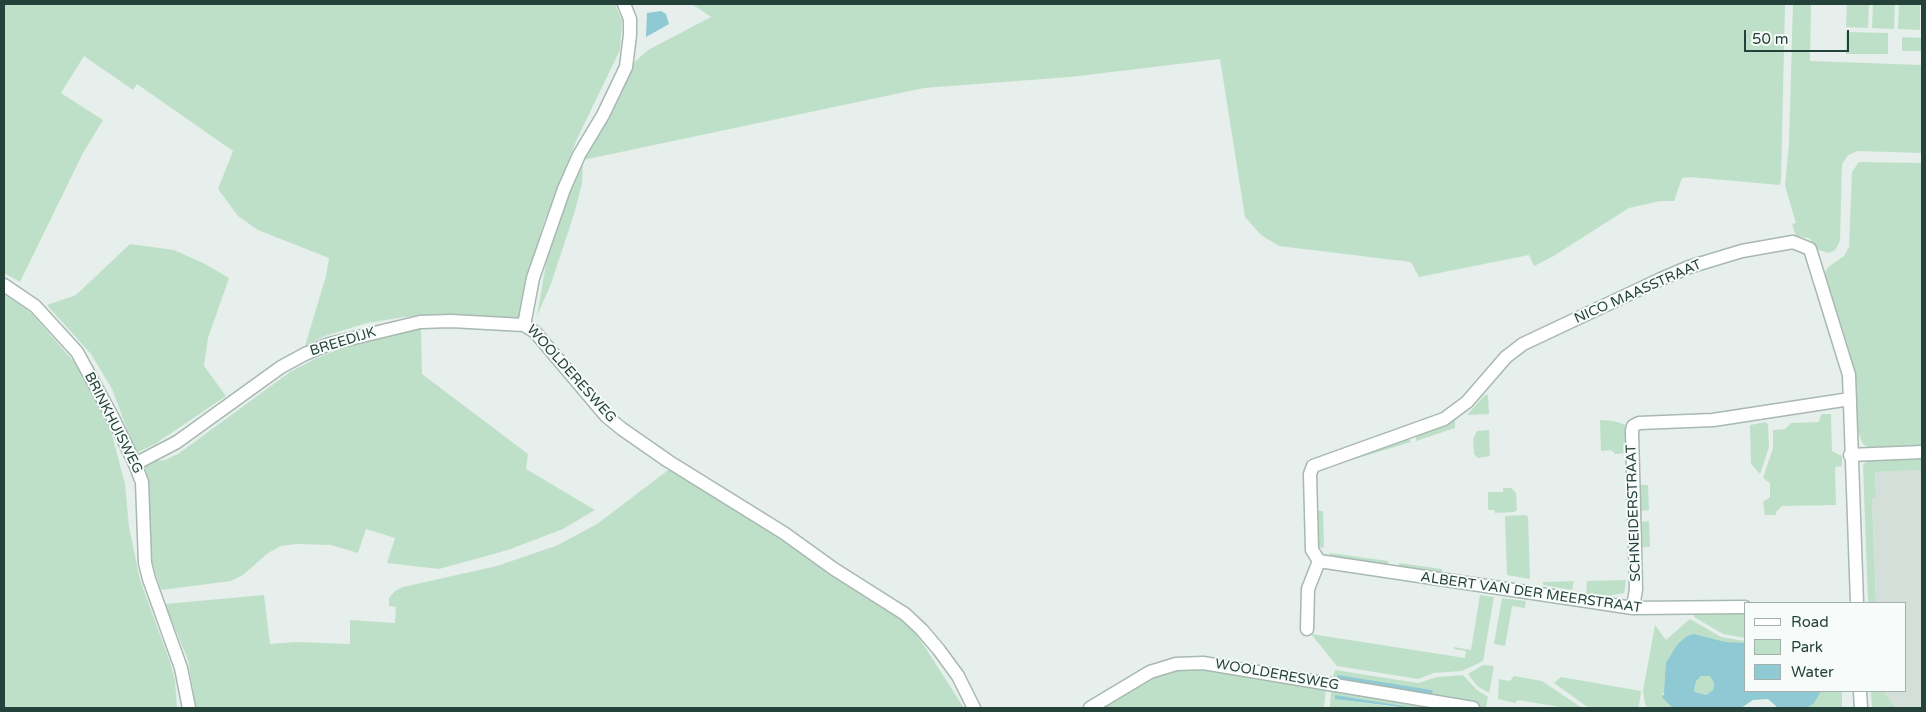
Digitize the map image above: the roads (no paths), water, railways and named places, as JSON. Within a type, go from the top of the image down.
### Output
[{"type":"street","name":"WOOLDERESWEG","points":[[624,4],[630,19],[626,67],[603,115],[579,155],[564,189],[533,278],[524,325],[535,332],[606,416],[622,429],[668,462],[784,533],[834,569],[905,614],[939,650],[958,676],[974,708]]},
{"type":"street","name":"NICO MAASSTRAAT","points":[[1319,561],[1312,550],[1310,474],[1313,466],[1444,419],[1467,402],[1506,357],[1523,344],[1689,266],[1742,251],[1793,242],[1810,249],[1846,360],[1850,399],[1850,455],[1857,602]]},
{"type":"street","name":"BRINKHUISWEG","points":[[4,285],[35,306],[77,352],[113,418],[135,464],[142,482],[146,563],[149,579],[181,668],[189,708]]},
{"type":"street","name":"BREEDIJK","points":[[135,464],[177,442],[281,367],[328,344],[420,322],[451,321],[524,325]]},
{"type":"street","name":"SCHNEIDERSTRAAT","points":[[1633,608],[1636,589],[1633,426],[1638,423],[1713,420],[1850,399]]},
{"type":"street","points":[[1850,455],[1922,452]]},
{"type":"street","points":[[1307,629],[1308,589],[1319,561]]},
{"type":"street","name":"ALBERT VAN DER MEERSTRAAT","points":[[1319,561],[1633,608],[1744,607]]},
{"type":"street","name":"WOOLDERESWEG","points":[[1090,708],[1150,672],[1176,664],[1203,663],[1473,708]]},
{"type":"street","points":[[1860,692],[1861,708]]},
{"type":"water","points":[[661,11],[666,14],[669,24],[646,37],[647,13]]},
{"type":"water","points":[[1694,634],[1725,642],[1744,643],[1744,692],[1820,692],[1814,703],[1807,708],[1778,708],[1768,699],[1753,700],[1741,708],[1673,708],[1662,697],[1664,694],[1666,663],[1677,645],[1687,636]],"holes":[[[1701,676],[1710,676],[1714,683],[1713,690],[1706,695],[1695,692],[1696,681]]]},
{"type":"water","points":[[1337,675],[1432,690],[1433,692],[1431,694],[1337,678]]},
{"type":"water","points":[[1335,695],[1408,707],[1409,708],[1335,699]]}]
